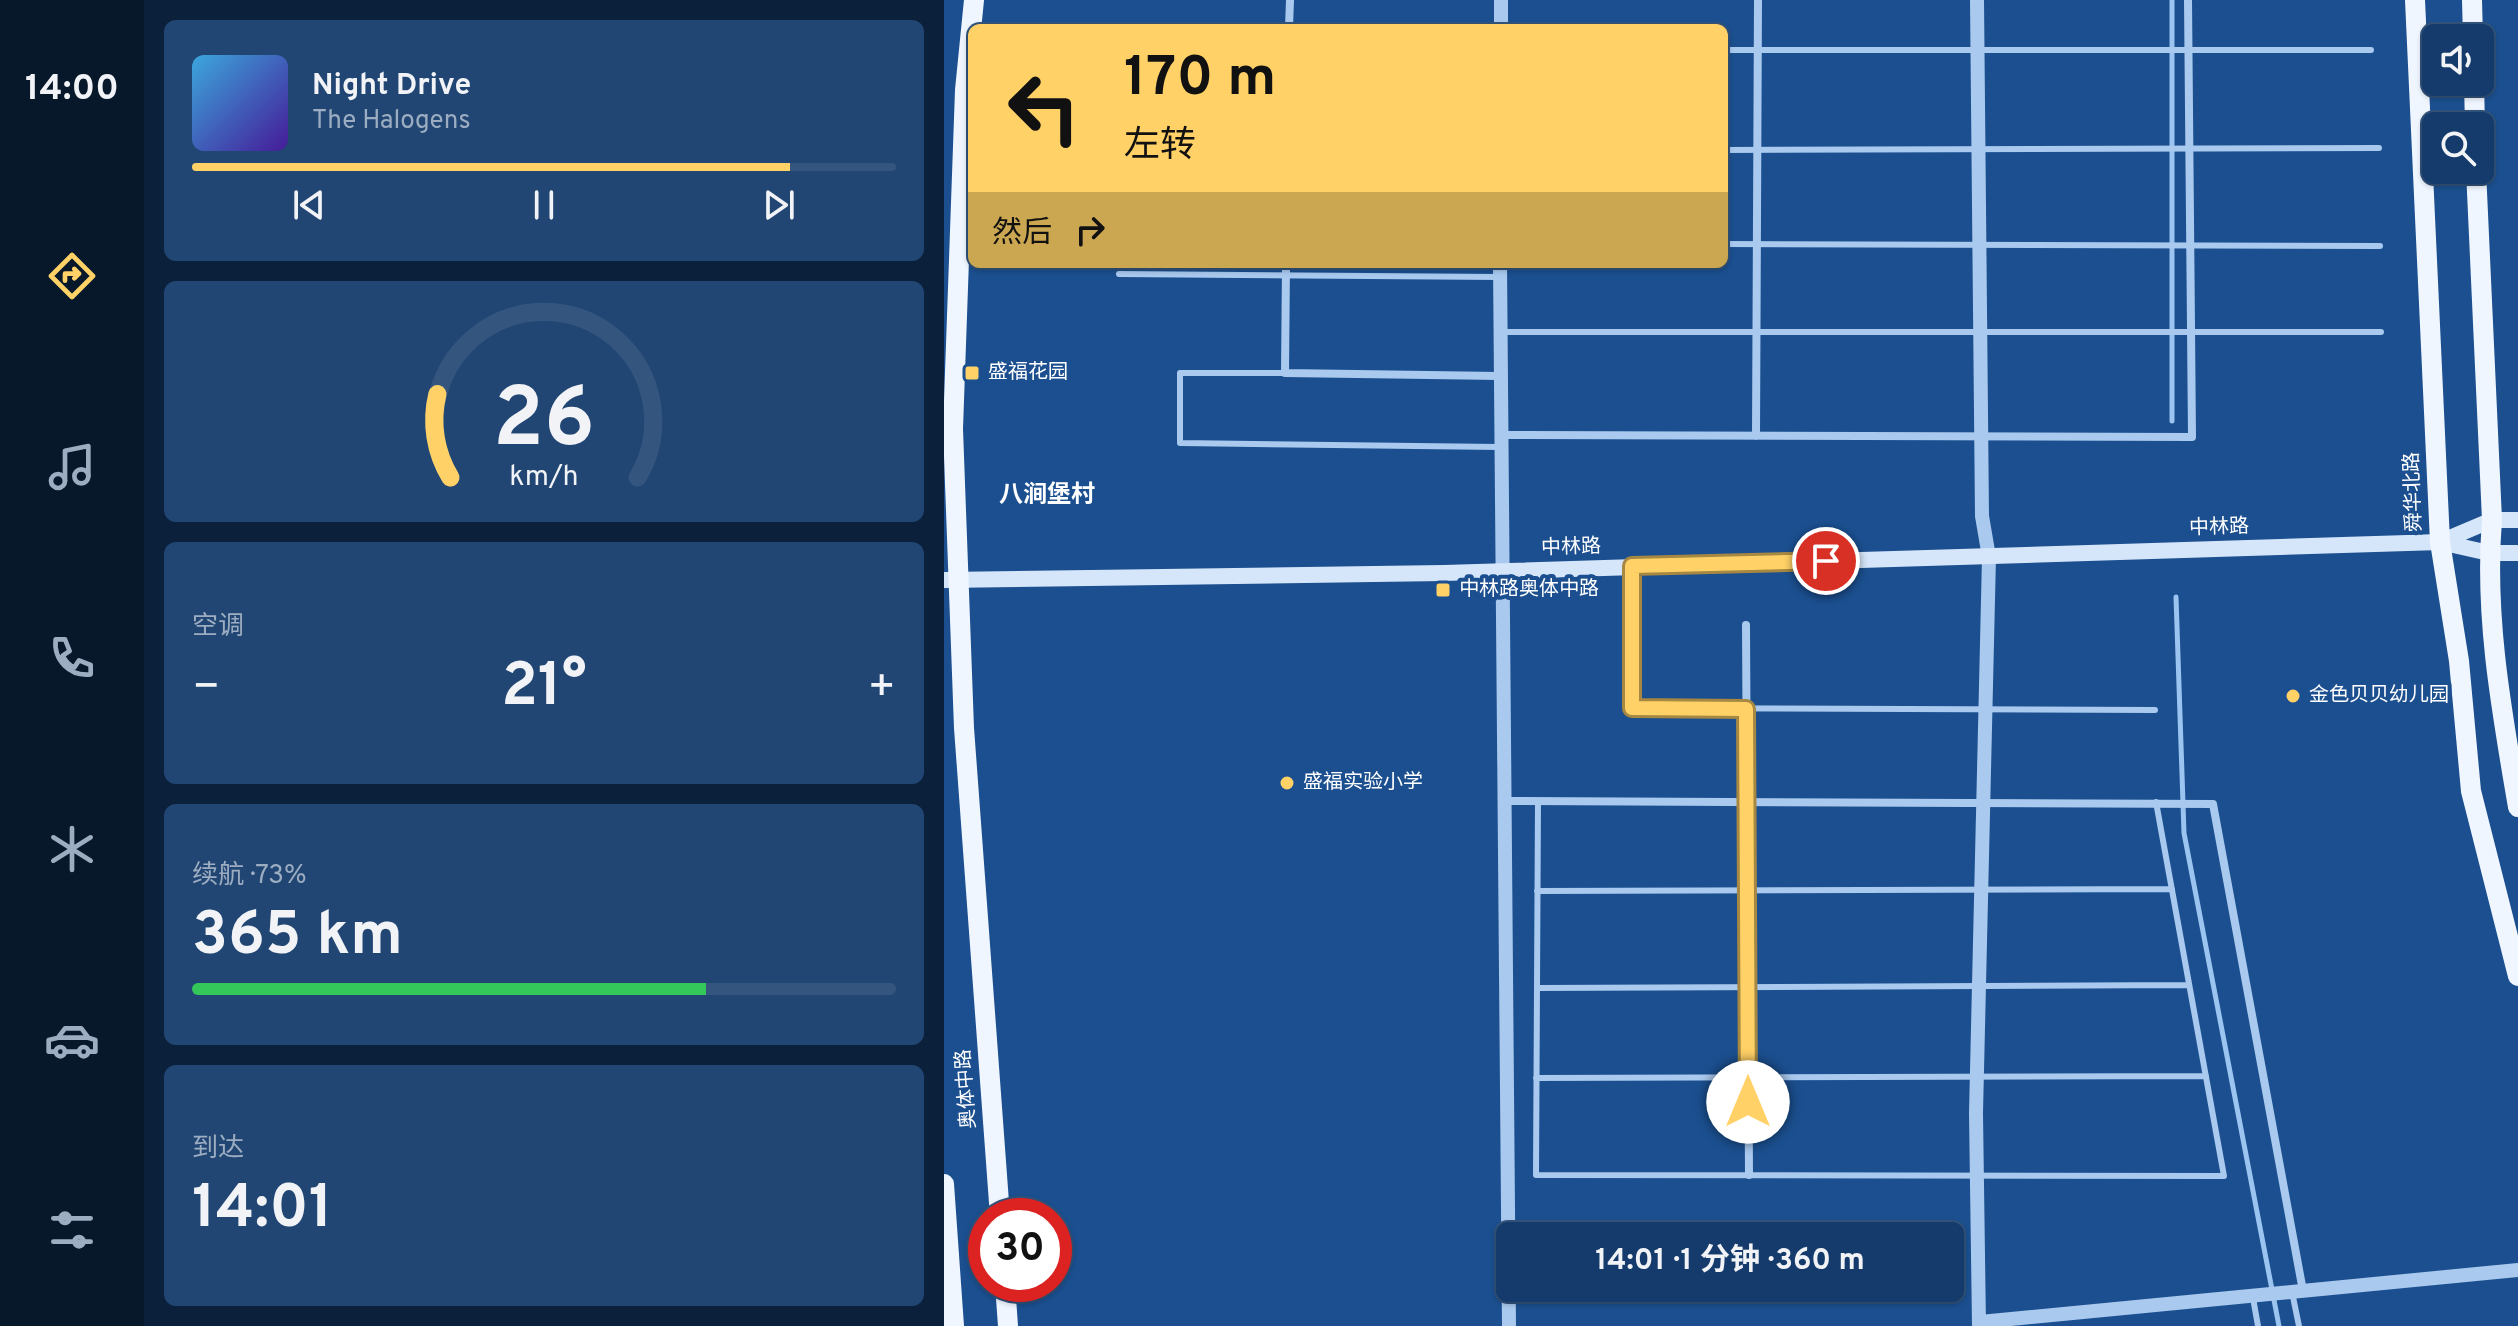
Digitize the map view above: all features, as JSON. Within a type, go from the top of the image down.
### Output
[{"type":"main road","name":"奥体中路","points":[[972,24],[974,0]]},
{"type":"main road","name":"舜华北路","points":[[2415,0],[2440,542],[2459,661],[2471,791],[2518,976]]},
{"type":"main road","points":[[2472,0],[2473,24]]},
{"type":"main road","name":"奥体中路","points":[[968,60],[953,429],[952,579],[999,1198]]},
{"type":"main road","points":[[2477,184],[2492,520],[2489,553],[2498,685],[2518,807]]},
{"type":"main road","name":"中林路","points":[[2440,542],[2492,520],[2518,520]]},
{"type":"main road","name":"中林路","points":[[952,579],[1502,570],[2440,542],[2489,553],[2518,553]]},
{"type":"main road","points":[[944,1184],[954,1326]]},
{"type":"main road","points":[[1006,1302],[1008,1326]]},
{"type":"street","points":[[1289,24],[1290,0]]},
{"type":"street","points":[[1501,0],[1501,24]]},
{"type":"street","points":[[1756,436],[1758,0]]},
{"type":"street","points":[[1977,0],[1982,516],[1989,557],[1977,1077],[1980,1324],[2518,1270]]},
{"type":"street","points":[[1499,441],[1756,436],[2192,437],[2191,245],[2185,149],[2184,50],[2188,0]]},
{"type":"street","points":[[1286,268],[1285,373],[1499,376]]},
{"type":"street","points":[[1500,270],[1499,441],[1509,1326]]},
{"type":"street","points":[[1746,625],[1749,1175]]},
{"type":"street","points":[[1504,801],[2213,804],[2278,1294]]},
{"type":"lane","points":[[1728,50],[2371,50]]},
{"type":"lane","points":[[1728,150],[2379,148]]},
{"type":"lane","points":[[1728,244],[2380,246]]},
{"type":"lane","points":[[1119,274],[1286,275],[1500,270]]},
{"type":"lane","points":[[1500,332],[2381,332]]},
{"type":"lane","points":[[1285,373],[1180,373],[1180,443],[1499,441]]},
{"type":"lane","points":[[1632,566],[1632,708],[2155,710]]},
{"type":"lane","points":[[1538,801],[1536,1175],[2224,1176],[2156,802]]},
{"type":"lane","points":[[1537,891],[2172,889]]},
{"type":"lane","points":[[1537,988],[2189,985]]},
{"type":"lane","points":[[1536,1078],[2206,1076]]},
{"type":"lane","points":[[2258,1326],[2278,1294],[2299,1326]]},
{"type":"waterway","points":[[2172,0],[2172,421]]},
{"type":"waterway","points":[[2176,597],[2184,833],[2279,1326]]},
{"type":"place","name":"盛福花园","points":[[972,373]]},
{"type":"place","name":"中林路奥体中路","points":[[1443,590]]},
{"type":"place","name":"金色贝贝幼儿园","points":[[2293,696]]},
{"type":"place","name":"盛福实验小学","points":[[1287,783]]},
{"type":"district","name":"八涧堡村","points":[[1047,496]]},
{"type":"route","points":[[1748,1102],[1746,709],[1632,708],[1632,566],[1826,561]]}]
